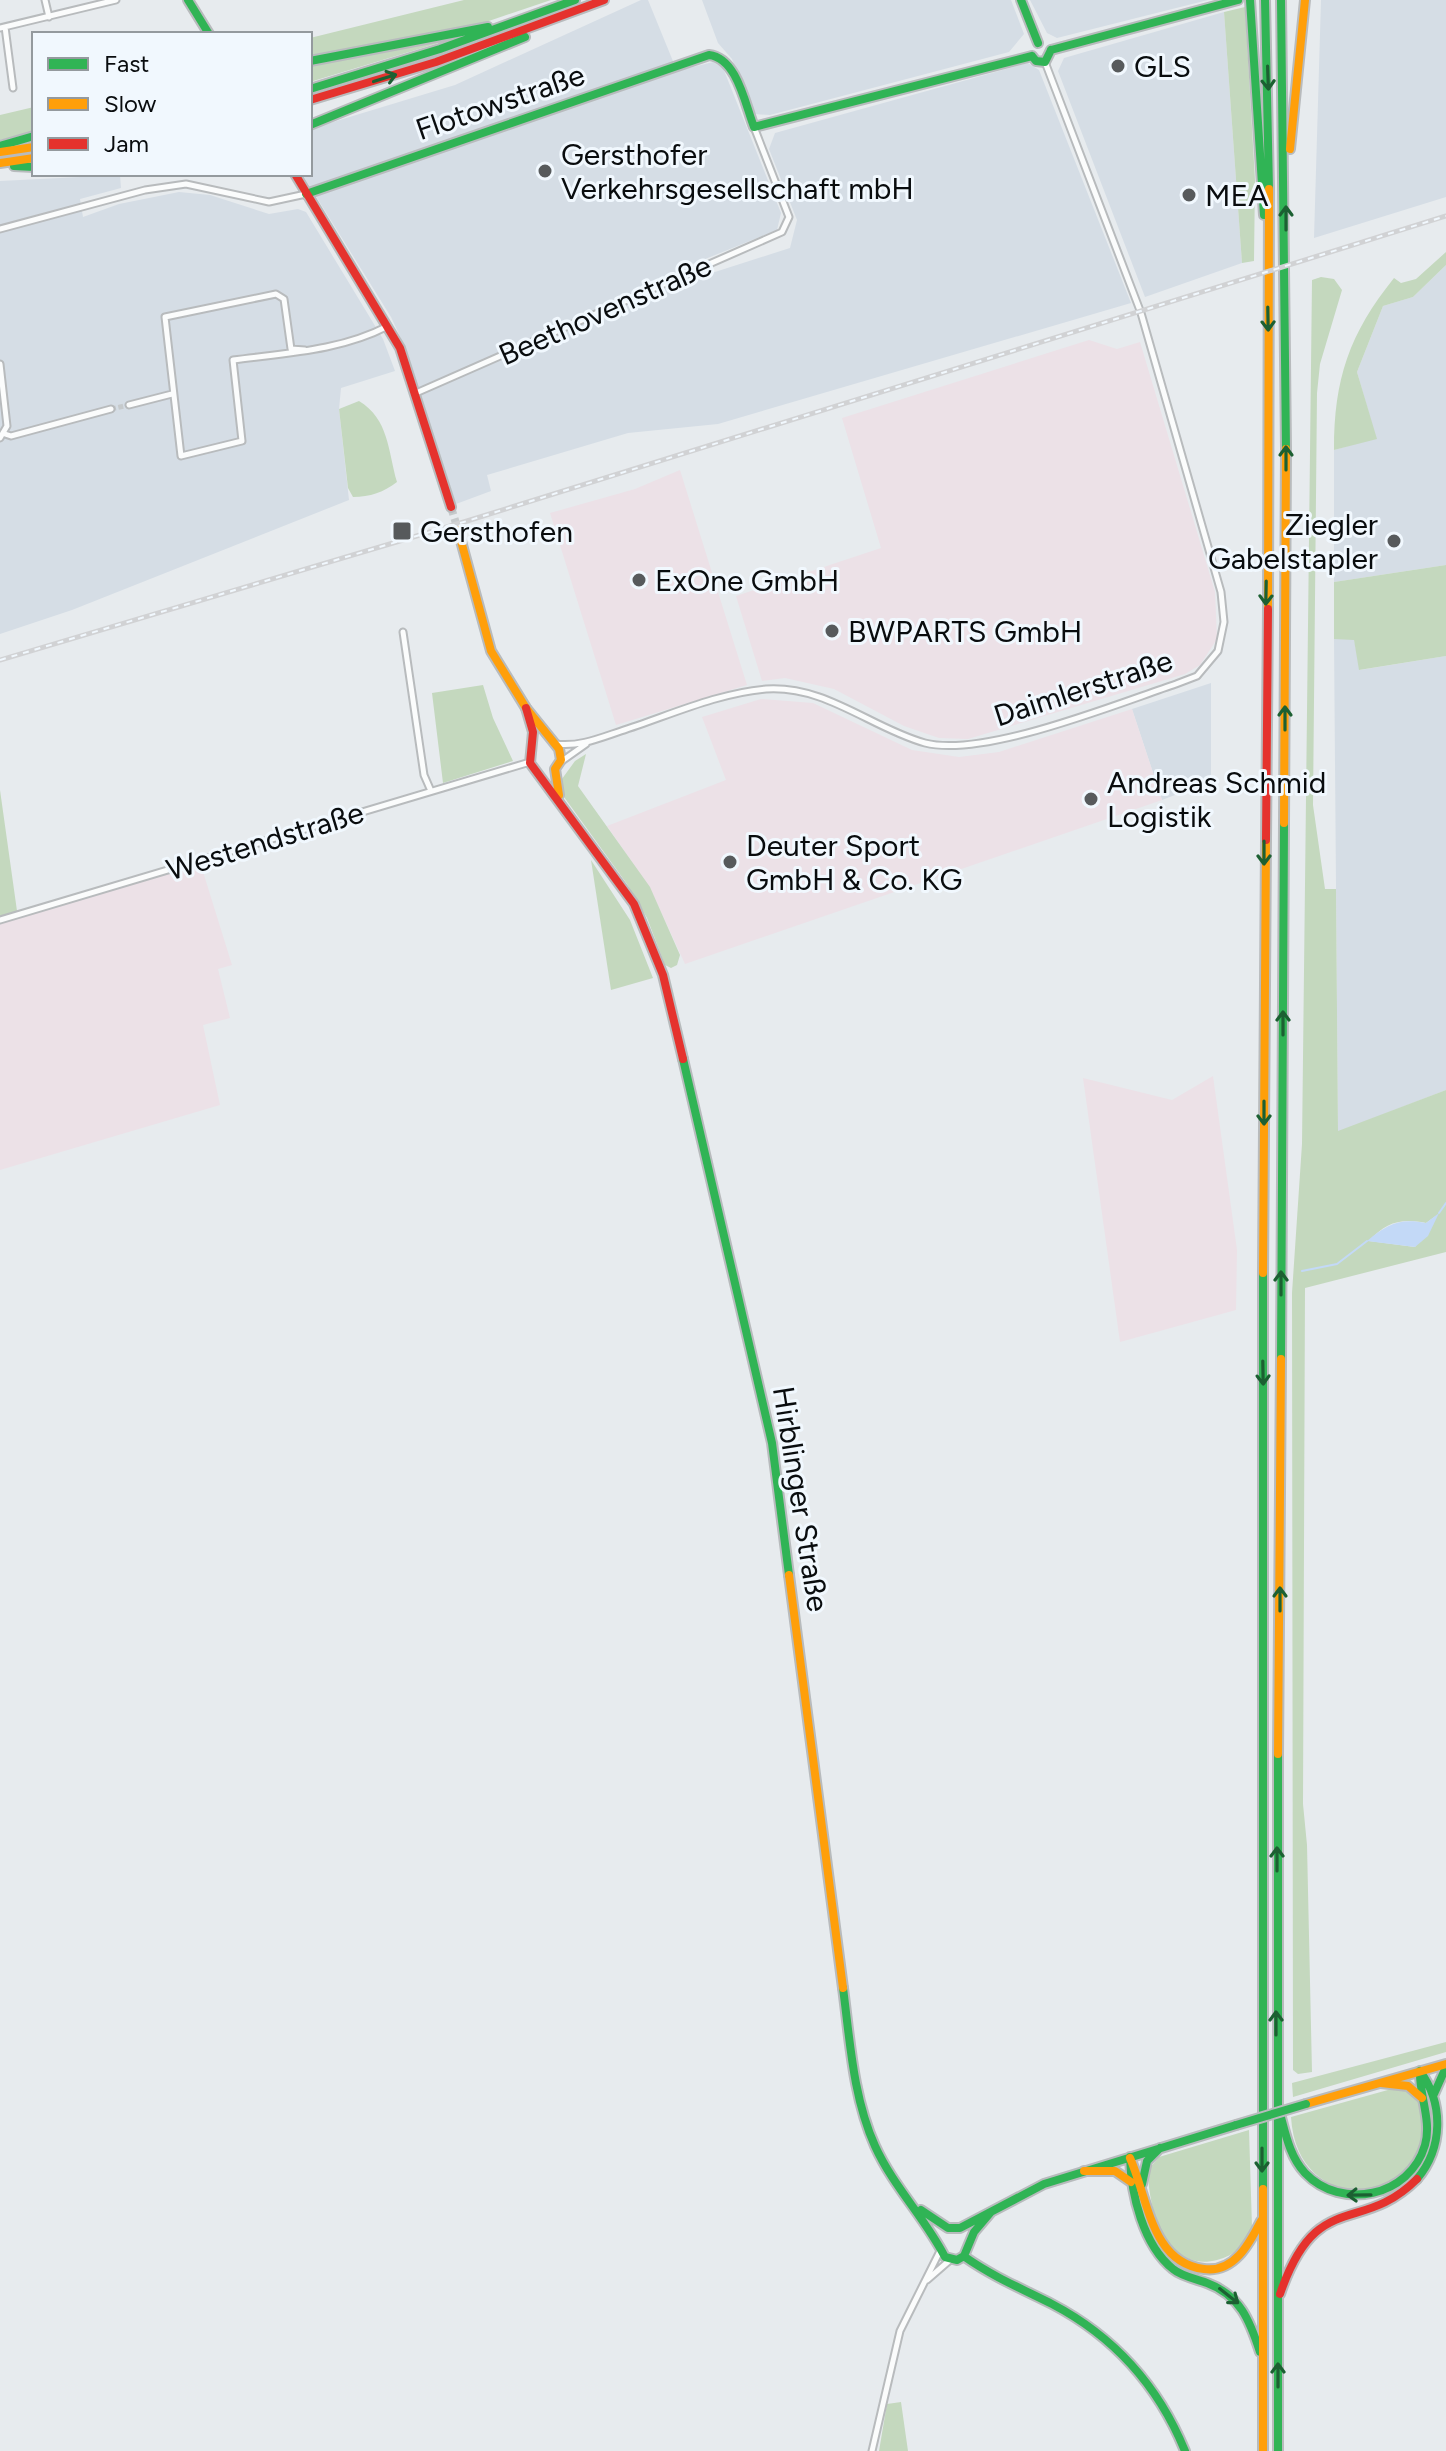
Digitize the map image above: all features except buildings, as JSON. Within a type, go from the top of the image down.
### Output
[{"type":"main road","points":[[188,0],[208,32]]},
{"type":"main road","points":[[312,88],[521,21],[575,0]]},
{"type":"main road","points":[[312,124],[480,58],[604,0]]},
{"type":"main road","points":[[1021,0],[1038,43],[1032,56]]},
{"type":"main road","points":[[1250,0],[1260,197],[1268,241]]},
{"type":"main road","points":[[1263,2451],[1268,241],[1265,0]]},
{"type":"main road","points":[[1278,2451],[1276,2101],[1286,177],[1281,0]]},
{"type":"main road","points":[[1286,177],[1305,0]]},
{"type":"main road","points":[[1032,56],[1036,61],[1045,62],[1051,50],[1233,1]]},
{"type":"main road","points":[[312,99],[436,62],[573,13]]},
{"type":"main road","points":[[312,61],[521,21]]},
{"type":"main road","points":[[1038,43],[1047,43],[1051,50]]},
{"type":"main road","name":"Flotowstraße","points":[[306,194],[709,55],[720,56],[729,65],[754,127]]},
{"type":"main road","points":[[754,127],[1032,56]]},
{"type":"main road","points":[[0,149],[32,137]]},
{"type":"main road","points":[[0,149],[32,147]]},
{"type":"main road","points":[[0,164],[32,158]]},
{"type":"main road","points":[[0,164],[32,167]]},
{"type":"main road","points":[[296,176],[389,326],[416,393],[451,507]]},
{"type":"main road","name":"Hirblinger Straße","points":[[458,530],[488,644],[526,708],[561,753],[557,788],[572,820]]},
{"type":"main road","name":"Hirblinger Straße","points":[[526,708],[533,732],[530,762],[618,879],[648,932],[663,975],[772,1443],[856,2086],[875,2146],[939,2246]]},
{"type":"main road","points":[[533,746],[552,742]]},
{"type":"main road","points":[[540,772],[558,766]]},
{"type":"main road","points":[[1276,2101],[1292,2152],[1305,2174],[1331,2191],[1356,2196],[1384,2191],[1411,2173],[1427,2140],[1429,2101],[1446,2065]]},
{"type":"main road","points":[[914,2205],[948,2228],[960,2228],[1024,2193],[1084,2171],[1446,2065]]},
{"type":"main road","points":[[1278,2300],[1297,2250],[1308,2236],[1345,2213],[1398,2195],[1425,2170],[1436,2147],[1439,2129],[1420,2071]]},
{"type":"main road","points":[[1381,2083],[1408,2086],[1429,2101]]},
{"type":"main road","points":[[1142,2186],[1147,2161],[1160,2148]]},
{"type":"main road","points":[[1130,2157],[1166,2251],[1191,2268],[1215,2269],[1232,2262],[1248,2247],[1262,2219]]},
{"type":"main road","points":[[1130,2157],[1131,2182],[1148,2238],[1158,2257],[1175,2271],[1216,2286],[1234,2298],[1252,2325],[1264,2369]]},
{"type":"main road","points":[[1084,2171],[1115,2171],[1131,2182]]},
{"type":"main road","points":[[965,2257],[970,2238],[991,2212]]},
{"type":"main road","points":[[948,2228],[939,2246],[950,2259],[965,2257],[1008,2285],[1092,2326],[1131,2359],[1170,2414],[1185,2451]]},
{"type":"main road","points":[[960,2228],[970,2238]]},
{"type":"street","points":[[45,0],[49,17]]},
{"type":"street","points":[[13,88],[3,28],[116,0]]},
{"type":"street","name":"Daimlerstraße","points":[[552,742],[590,741],[736,693],[781,689],[824,698],[905,737],[929,744],[970,746],[1176,684],[1197,676],[1214,658],[1221,643],[1224,610],[1212,555],[1135,296],[1045,62]]},
{"type":"street","name":"Beethovenstraße","points":[[416,393],[773,237],[789,222],[754,127]]},
{"type":"street","points":[[0,229],[145,190],[186,184],[269,202],[306,194]]},
{"type":"street","points":[[305,350],[291,349],[284,299],[276,294],[220,307],[169,314],[164,321],[181,456],[238,443],[243,436],[233,360],[305,350],[350,342],[389,326]]},
{"type":"street","points":[[0,364],[3,436],[111,409]]},
{"type":"street","points":[[129,405],[172,394]]},
{"type":"street","points":[[403,632],[424,775],[431,791]]},
{"type":"street","name":"Daimlerstraße","points":[[558,766],[590,741]]},
{"type":"street","name":"Westendstraße","points":[[0,920],[530,762]]},
{"type":"street","points":[[872,2451],[894,2348],[939,2246]]},
{"type":"street","points":[[921,2286],[950,2259]]},
{"type":"shaded area","points":[[641,0],[648,0],[677,71],[713,62],[723,68],[781,213],[777,230],[683,268],[690,280],[790,248],[797,220],[769,149],[775,133],[1028,63],[1039,70],[1131,303],[718,424],[628,433],[487,475],[491,491],[456,504],[403,343],[391,317],[303,176],[312,176],[312,128],[455,85]]},
{"type":"shaded area","points":[[702,0],[1011,0],[1024,34],[1009,52],[770,115],[754,114],[732,59],[718,43]]},
{"type":"shaded area","points":[[1030,0],[1208,0],[1057,38],[1047,33]]},
{"type":"shaded area","points":[[1321,0],[1446,0],[1446,197],[1314,238]]},
{"type":"shaded area","points":[[1224,12],[1242,263],[1145,297],[1058,71],[1064,58]]},
{"type":"shaded area","points":[[120,176],[121,188],[80,199],[83,217],[119,204],[179,192],[210,195],[269,214],[298,209],[306,212],[383,339],[395,371],[341,388],[339,409],[349,500],[72,610],[0,634],[0,181]]},
{"type":"shaded area","points":[[1446,265],[1446,565],[1334,582],[1334,450],[1376,438],[1357,372],[1383,306],[1413,297]]},
{"type":"shaded area","points":[[1089,340],[1117,349],[1140,342],[1215,592],[1217,639],[1200,665],[1185,674],[968,739],[939,738],[904,726],[834,689],[785,678],[762,681],[736,596],[881,548],[842,418]]},
{"type":"shaded area","points":[[680,470],[747,685],[616,725],[550,513],[635,489]]},
{"type":"shaded area","points":[[1334,639],[1354,639],[1360,670],[1446,656],[1446,1090],[1338,1132]]},
{"type":"shaded area","points":[[1211,683],[1211,781],[1162,800],[1132,709]]},
{"type":"shaded area","points":[[761,699],[813,703],[912,750],[959,757],[999,752],[1132,709],[1162,800],[685,964],[650,888],[607,826],[726,780],[702,717]]},
{"type":"shaded area","points":[[200,862],[232,965],[218,969],[230,1018],[203,1025],[220,1105],[0,1170],[0,922]]},
{"type":"shaded area","points":[[1213,1076],[1237,1250],[1236,1310],[1120,1342],[1083,1078],[1172,1100]]},
{"type":"green space","points":[[464,0],[551,0],[483,23],[312,56],[312,38]]},
{"type":"green space","points":[[1245,7],[1255,180],[1254,261],[1242,263],[1224,12]]},
{"type":"green space","points":[[465,35],[312,81],[312,65]]},
{"type":"green space","points":[[32,107],[32,132],[0,140],[0,115]]},
{"type":"green space","points":[[1446,252],[1446,265],[1413,297],[1383,306],[1357,372],[1377,439],[1334,450],[1341,379],[1355,338],[1394,278],[1401,283],[1416,279]]},
{"type":"green space","points":[[1321,277],[1334,279],[1342,290],[1320,364],[1317,393],[1313,805],[1325,889],[1336,889],[1338,1131],[1446,1090],[1446,1252],[1305,1288],[1303,1804],[1307,1845],[1312,2072],[1298,2074],[1293,2070],[1292,1293],[1302,1144],[1312,280]],"holes":[[[1437,1215],[1415,1247],[1369,1241],[1394,1223],[1426,1223]]]},
{"type":"green space","points":[[359,401],[369,408],[382,426],[397,482],[376,493],[353,497],[348,488],[339,409]]},
{"type":"green space","points":[[1446,565],[1446,656],[1359,670],[1354,640],[1334,639],[1334,582]]},
{"type":"green space","points":[[483,685],[493,718],[513,761],[443,783],[432,693]]},
{"type":"green space","points":[[586,754],[578,786],[650,887],[680,955],[677,965],[671,968],[665,965],[647,918],[627,884],[564,797],[559,783],[575,761]]},
{"type":"green space","points":[[0,790],[17,911],[0,916]]},
{"type":"green space","points":[[591,860],[630,920],[653,978],[611,990]]},
{"type":"green space","points":[[1446,2042],[1446,2052],[1293,2097],[1292,2083]]},
{"type":"green space","points":[[1395,2088],[1415,2093],[1423,2114],[1420,2154],[1406,2174],[1386,2186],[1362,2191],[1337,2187],[1315,2174],[1299,2151],[1291,2117]]},
{"type":"green space","points":[[1249,2130],[1250,2233],[1239,2248],[1223,2258],[1200,2262],[1185,2257],[1173,2248],[1157,2219],[1148,2170],[1159,2157]]},
{"type":"green space","points":[[901,2402],[908,2451],[879,2451],[887,2404]]},
{"type":"water","points":[[1439,1213],[1428,1236],[1415,1247],[1367,1241],[1394,1224],[1408,1221],[1426,1223]]},
{"type":"waterway","points":[[1439,1213],[1446,1203]]},
{"type":"waterway","points":[[1302,1271],[1337,1264],[1367,1241]]},
{"type":"tunnel","points":[[111,409],[129,405]]},
{"type":"tunnel","points":[[451,507],[458,530]]},
{"type":"railway","points":[[0,660],[467,521],[1446,216]]},
{"type":"traffic: fast","points":[[188,0],[208,32]]},
{"type":"traffic: fast","points":[[312,88],[440,49],[575,0]]},
{"type":"traffic: fast","points":[[1021,0],[1038,43]]},
{"type":"traffic: fast","points":[[1051,50],[1238,0]]},
{"type":"traffic: fast","points":[[1250,0],[1264,215]]},
{"type":"traffic: fast","points":[[1265,0],[1269,189]]},
{"type":"traffic: fast","points":[[1281,0],[1286,449]]},
{"type":"traffic: fast","points":[[312,61],[488,27]]},
{"type":"traffic: fast","points":[[312,124],[525,37]]},
{"type":"traffic: fast","points":[[1032,56],[1036,61],[1045,62],[1051,50]]},
{"type":"traffic: fast","points":[[306,194],[709,55],[719,58],[733,73],[754,127],[1032,56]]},
{"type":"traffic: fast","points":[[0,146],[32,137]]},
{"type":"traffic: fast","points":[[14,166],[32,167]]},
{"type":"traffic: fast","points":[[1281,1359],[1284,823]]},
{"type":"traffic: fast","points":[[683,1059],[772,1443],[789,1575]]},
{"type":"traffic: fast","points":[[1263,1273],[1263,2189]]},
{"type":"traffic: fast","points":[[1278,1754],[1278,2451]]},
{"type":"traffic: fast","points":[[843,1988],[853,2068],[875,2146],[945,2257],[957,2260],[964,2256],[974,2232],[991,2212]]},
{"type":"traffic: fast","points":[[1434,2094],[1446,2067]]},
{"type":"traffic: fast","points":[[1279,2110],[1291,2151],[1305,2173],[1320,2185],[1337,2192],[1355,2195],[1373,2193],[1405,2177],[1417,2163],[1425,2145],[1427,2127],[1420,2071]]},
{"type":"traffic: fast","points":[[1417,2179],[1432,2154],[1437,2126],[1433,2097],[1420,2071]]},
{"type":"traffic: fast","points":[[1236,2125],[1306,2104]]},
{"type":"traffic: fast","points":[[921,2210],[948,2228],[960,2228],[1044,2184],[1236,2125]]},
{"type":"traffic: fast","points":[[1142,2184],[1147,2161],[1160,2148]]},
{"type":"traffic: fast","points":[[1130,2157],[1136,2202],[1154,2247],[1176,2271],[1228,2294],[1248,2320],[1260,2352]]},
{"type":"traffic: fast","points":[[965,2257],[1075,2317],[1115,2348],[1148,2384],[1185,2451]]},
{"type":"traffic: slow","points":[[1290,149],[1305,0]]},
{"type":"traffic: slow","points":[[0,152],[32,147]]},
{"type":"traffic: slow","points":[[0,163],[32,158]]},
{"type":"traffic: slow","points":[[1268,609],[1269,189]]},
{"type":"traffic: slow","points":[[1284,823],[1286,449]]},
{"type":"traffic: slow","points":[[458,530],[491,651],[526,708],[559,749],[561,760],[555,769],[559,795]]},
{"type":"traffic: slow","points":[[1263,1273],[1266,840]]},
{"type":"traffic: slow","points":[[1278,1754],[1281,1359]]},
{"type":"traffic: slow","points":[[789,1575],[843,1988]]},
{"type":"traffic: slow","points":[[1306,2104],[1446,2064]]},
{"type":"traffic: slow","points":[[1381,2083],[1408,2086],[1422,2098]]},
{"type":"traffic: slow","points":[[1130,2158],[1162,2242],[1186,2264],[1215,2269],[1232,2262],[1261,2221]]},
{"type":"traffic: slow","points":[[1084,2171],[1115,2171],[1131,2182]]},
{"type":"traffic: slow","points":[[1263,2189],[1263,2451]]},
{"type":"traffic: jam","points":[[312,99],[436,62],[604,0]]},
{"type":"traffic: jam","points":[[296,176],[400,348],[451,507]]},
{"type":"traffic: jam","points":[[1266,840],[1268,609]]},
{"type":"traffic: jam","points":[[526,708],[533,732],[530,763],[634,904],[663,975],[683,1059]]},
{"type":"traffic: jam","points":[[1280,2294],[1294,2261],[1309,2239],[1341,2218],[1396,2196],[1417,2179]]},
{"type":"place","name":"GLS","points":[[1118,66]]},
{"type":"place","name":"Gersthofer Verkehrsgesellschaft mbH","points":[[545,171]]},
{"type":"place","name":"MEA","points":[[1189,195]]},
{"type":"place","name":"Gersthofen","points":[[402,531]]},
{"type":"place","name":"Ziegler Gabelstapler","points":[[1394,541]]},
{"type":"place","name":"ExOne GmbH","points":[[639,580]]},
{"type":"place","name":"BWPARTS GmbH","points":[[832,631]]},
{"type":"place","name":"Andreas Schmid Logistik","points":[[1091,799]]},
{"type":"place","name":"Deuter Sport GmbH & Co. KG","points":[[730,862]]}]
